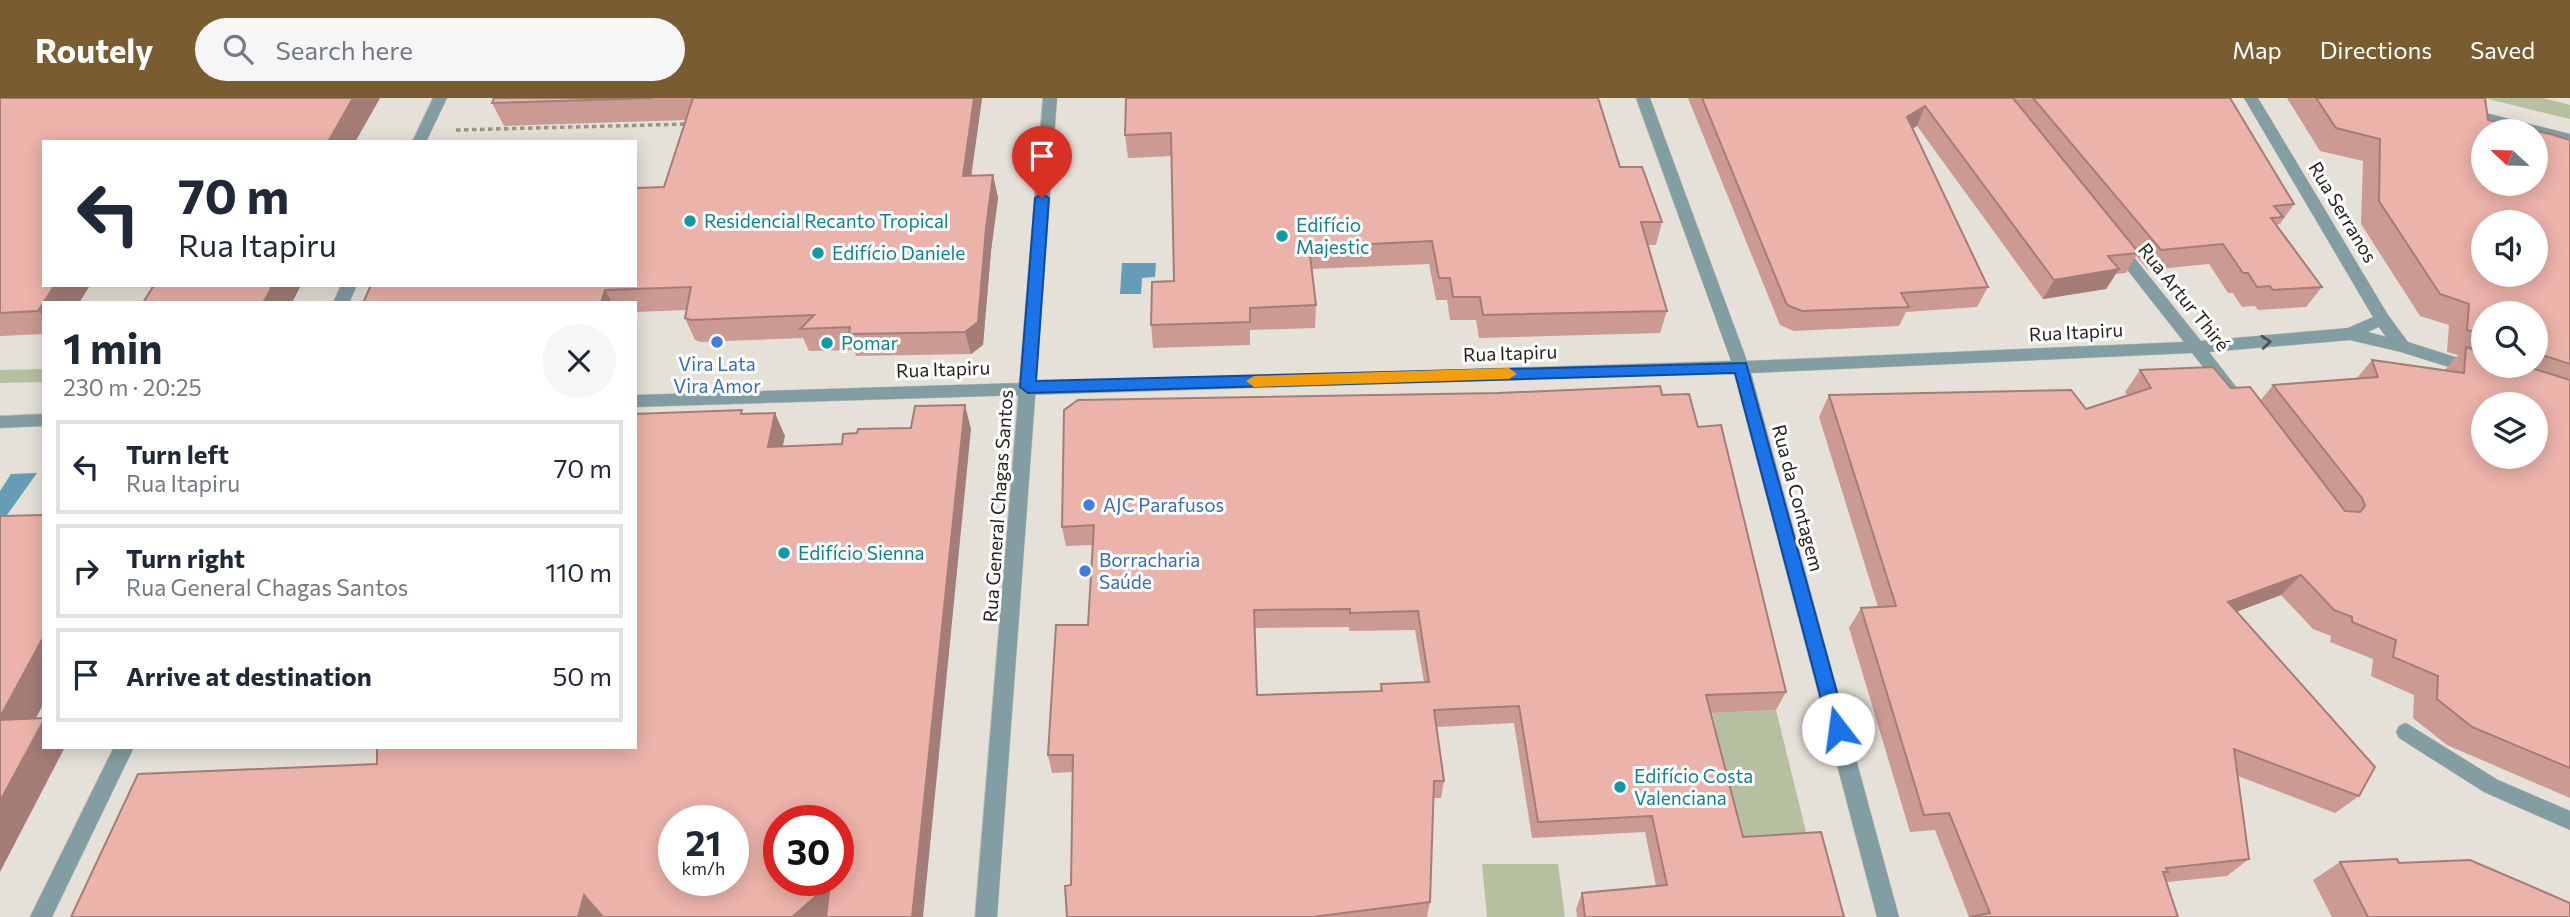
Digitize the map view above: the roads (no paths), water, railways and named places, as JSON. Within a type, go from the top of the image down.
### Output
[{"type":"street","points":[[421,136],[440,98]]},
{"type":"street","name":"Rua General Chagas Santos","points":[[986,917],[1049,98]]},
{"type":"street","name":"Rua da Contagem","points":[[1643,98],[1741,367],[1888,917]]},
{"type":"street","name":"Rua Serranos","points":[[2252,98],[2382,319],[2402,346]]},
{"type":"street","points":[[2444,107],[2570,139]]},
{"type":"street","name":"Rua Artur Thiré","points":[[2102,228],[2199,347],[2237,399]]},
{"type":"street","name":"Rua Itapiru","points":[[637,401],[1741,367],[2199,347],[2350,334],[2382,319]]},
{"type":"street","points":[[2350,334],[2402,346],[2471,368]]},
{"type":"street","points":[[0,422],[42,420]]},
{"type":"street","points":[[2406,732],[2491,786],[2570,821]]},
{"type":"street","points":[[41,917],[123,749]]},
{"type":"water","points":[[1122,263],[1156,263],[1155,277],[1142,278],[1141,294],[1120,294]]},
{"type":"water","points":[[37,473],[7,515],[0,515],[0,491],[11,474]]},
{"type":"place","name":"Residencial Recanto Tropical","points":[[690,221]]},
{"type":"place","name":"Edifício Majestic","points":[[1282,236]]},
{"type":"place","name":"Edifício Daniele","points":[[818,253]]},
{"type":"place","name":"Vira Lata Vira Amor","points":[[717,342]]},
{"type":"place","name":"Pomar","points":[[827,343]]},
{"type":"place","name":"AJC Parafusos","points":[[1089,505]]},
{"type":"place","name":"Edifício Sienna","points":[[784,553]]},
{"type":"place","name":"Borracharia Saúde","points":[[1085,571]]},
{"type":"place","name":"Edifício Costa Valenciana","points":[[1620,787]]}]
